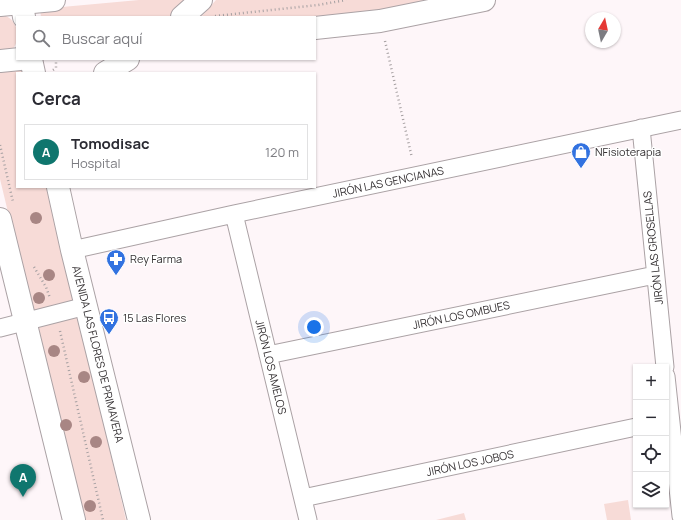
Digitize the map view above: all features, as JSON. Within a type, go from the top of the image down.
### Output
[{"type":"main road","points":[[0,6],[22,7],[54,0]]},
{"type":"main road","points":[[316,28],[380,21],[484,0]]},
{"type":"main road","points":[[185,16],[207,8]]},
{"type":"main road","points":[[0,61],[16,59]]},
{"type":"main road","points":[[31,60],[34,72]]},
{"type":"main road","points":[[106,72],[126,60]]},
{"type":"main road","name":"AVENIDA LAS FLORES DE PRIMAVERA","points":[[58,188],[72,250],[139,520]]},
{"type":"main road","points":[[0,219],[74,520]]},
{"type":"street","name":"JIRÓN LAS GENCIANAS","points":[[72,250],[234,214],[681,120]]},
{"type":"street","name":"JIRÓN LAS GROSELLAS","points":[[641,128],[665,364]]},
{"type":"street","name":"JIRÓN LOS AMELOS","points":[[234,214],[308,520]]},
{"type":"street","name":"JIRÓN LOS OMBUES","points":[[268,355],[655,275]]},
{"type":"street","points":[[0,328],[86,306]]},
{"type":"street","points":[[669,427],[681,516]]},
{"type":"street","name":"JIRÓN LOS JOBOS","points":[[303,498],[633,428]]},
{"type":"path","points":[[207,8],[318,5],[346,0]]},
{"type":"path","points":[[380,21],[416,176]]},
{"type":"path","points":[[56,314],[103,520]]},
{"type":"shaded area","points":[[139,0],[186,0],[173,16],[41,16],[40,9]]},
{"type":"shaded area","points":[[216,0],[450,0],[379,15],[316,17],[202,16]]},
{"type":"shaded area","points":[[0,15],[6,16],[15,24],[16,42],[14,48],[8,53],[0,55]]},
{"type":"shaded area","points":[[22,69],[23,72],[16,72],[16,188],[49,188],[126,520],[82,520],[0,179],[0,70]]},
{"type":"shaded area","points":[[628,500],[631,520],[607,520],[604,504]]},
{"type":"shaded area","points":[[464,513],[466,520],[436,520]]},
{"type":"place","name":"NFisioterapia","points":[[581,169]]},
{"type":"place","name":"Rey Farma","points":[[116,276]]},
{"type":"place","name":"15 Las Flores","points":[[109,335]]},
{"type":"place","name":"Tomodisac","points":[[23,497]]}]
